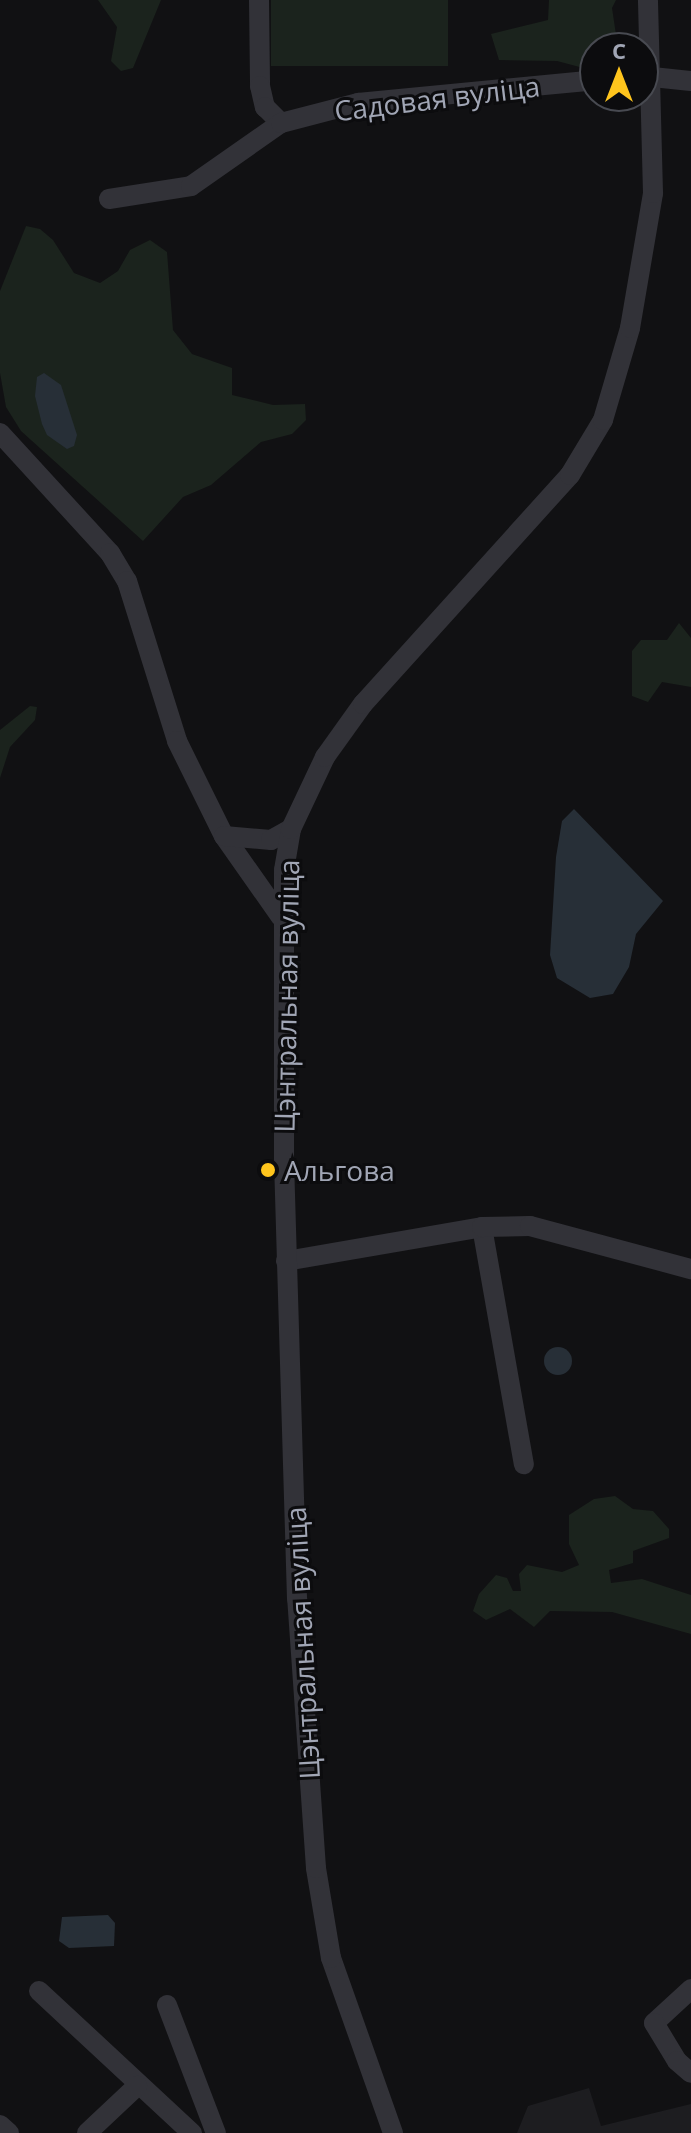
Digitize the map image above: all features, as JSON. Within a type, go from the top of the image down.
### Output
[{"type":"street","points":[[259,0],[260,86],[265,107],[281,123]]},
{"type":"street","name":"Цэнтральная вуліца","points":[[648,0],[648,32]]},
{"type":"street","points":[[659,77],[691,81]]},
{"type":"street","name":"Садовая вуліца","points":[[109,199],[191,186],[281,123],[358,103],[579,82]]},
{"type":"street","name":"Цэнтральная вуліца","points":[[393,2133],[331,1958],[322,1914],[297,1599],[286,1261],[281,917],[291,829],[325,757],[363,704],[544,506],[603,420],[630,328],[648,236],[647,112]]},
{"type":"street","points":[[0,433],[110,553],[127,581],[177,741],[224,836],[281,917]]},
{"type":"street","points":[[224,836],[261,841],[291,829]]},
{"type":"street","points":[[482,1227],[524,1464]]},
{"type":"street","points":[[286,1261],[482,1227],[554,1230],[691,1269]]},
{"type":"street","points":[[691,1989],[654,2023],[677,2061],[691,2073]]},
{"type":"street","points":[[39,1991],[137,2086],[192,2133]]},
{"type":"street","points":[[167,2005],[216,2133]]},
{"type":"street","points":[[87,2133],[137,2086]]},
{"type":"street","points":[[0,2125],[9,2133]]},
{"type":"shaded area","points":[[98,0],[161,0],[133,68],[121,71],[111,61],[117,27]]},
{"type":"shaded area","points":[[271,0],[448,0],[448,66],[271,66]]},
{"type":"shaded area","points":[[549,0],[616,0],[612,8],[616,32],[579,32],[579,67],[557,61],[499,60],[491,34],[548,20]]},
{"type":"shaded area","points":[[26,226],[40,229],[53,240],[74,273],[100,283],[118,271],[130,250],[150,240],[167,252],[173,330],[192,354],[232,368],[232,395],[273,405],[305,404],[306,420],[292,434],[261,442],[211,485],[183,497],[143,541],[21,431],[6,407],[0,373],[0,291]]},
{"type":"shaded area","points":[[44,373],[61,385],[77,435],[74,446],[67,449],[47,435],[42,424],[35,396],[37,377]]},
{"type":"shaded area","points":[[679,623],[691,638],[691,687],[662,682],[648,702],[632,696],[632,651],[641,640],[667,640]]},
{"type":"shaded area","points":[[30,706],[37,707],[35,720],[10,747],[0,778],[0,730]]},
{"type":"shaded area","points":[[574,809],[663,901],[636,934],[629,967],[613,994],[590,998],[557,978],[550,955],[556,857],[562,821]]},
{"type":"shaded area","points":[[558,1347],[568,1351],[572,1361],[568,1371],[558,1375],[548,1371],[544,1361],[548,1351]]},
{"type":"shaded area","points":[[615,1496],[633,1509],[653,1511],[669,1529],[669,1538],[633,1551],[633,1563],[609,1570],[611,1583],[642,1579],[691,1595],[691,1634],[612,1612],[550,1611],[534,1627],[510,1609],[486,1620],[473,1611],[479,1594],[496,1575],[507,1578],[513,1591],[521,1591],[519,1574],[527,1565],[562,1572],[579,1565],[569,1544],[569,1515],[594,1499]]},
{"type":"shaded area","points":[[108,1915],[115,1923],[114,1946],[69,1948],[59,1941],[62,1917]]},
{"type":"shaded area","points":[[589,2088],[601,2126],[691,2104],[691,2133],[517,2133],[528,2106]]},
{"type":"place","name":"Альгова","points":[[268,1170]]}]
